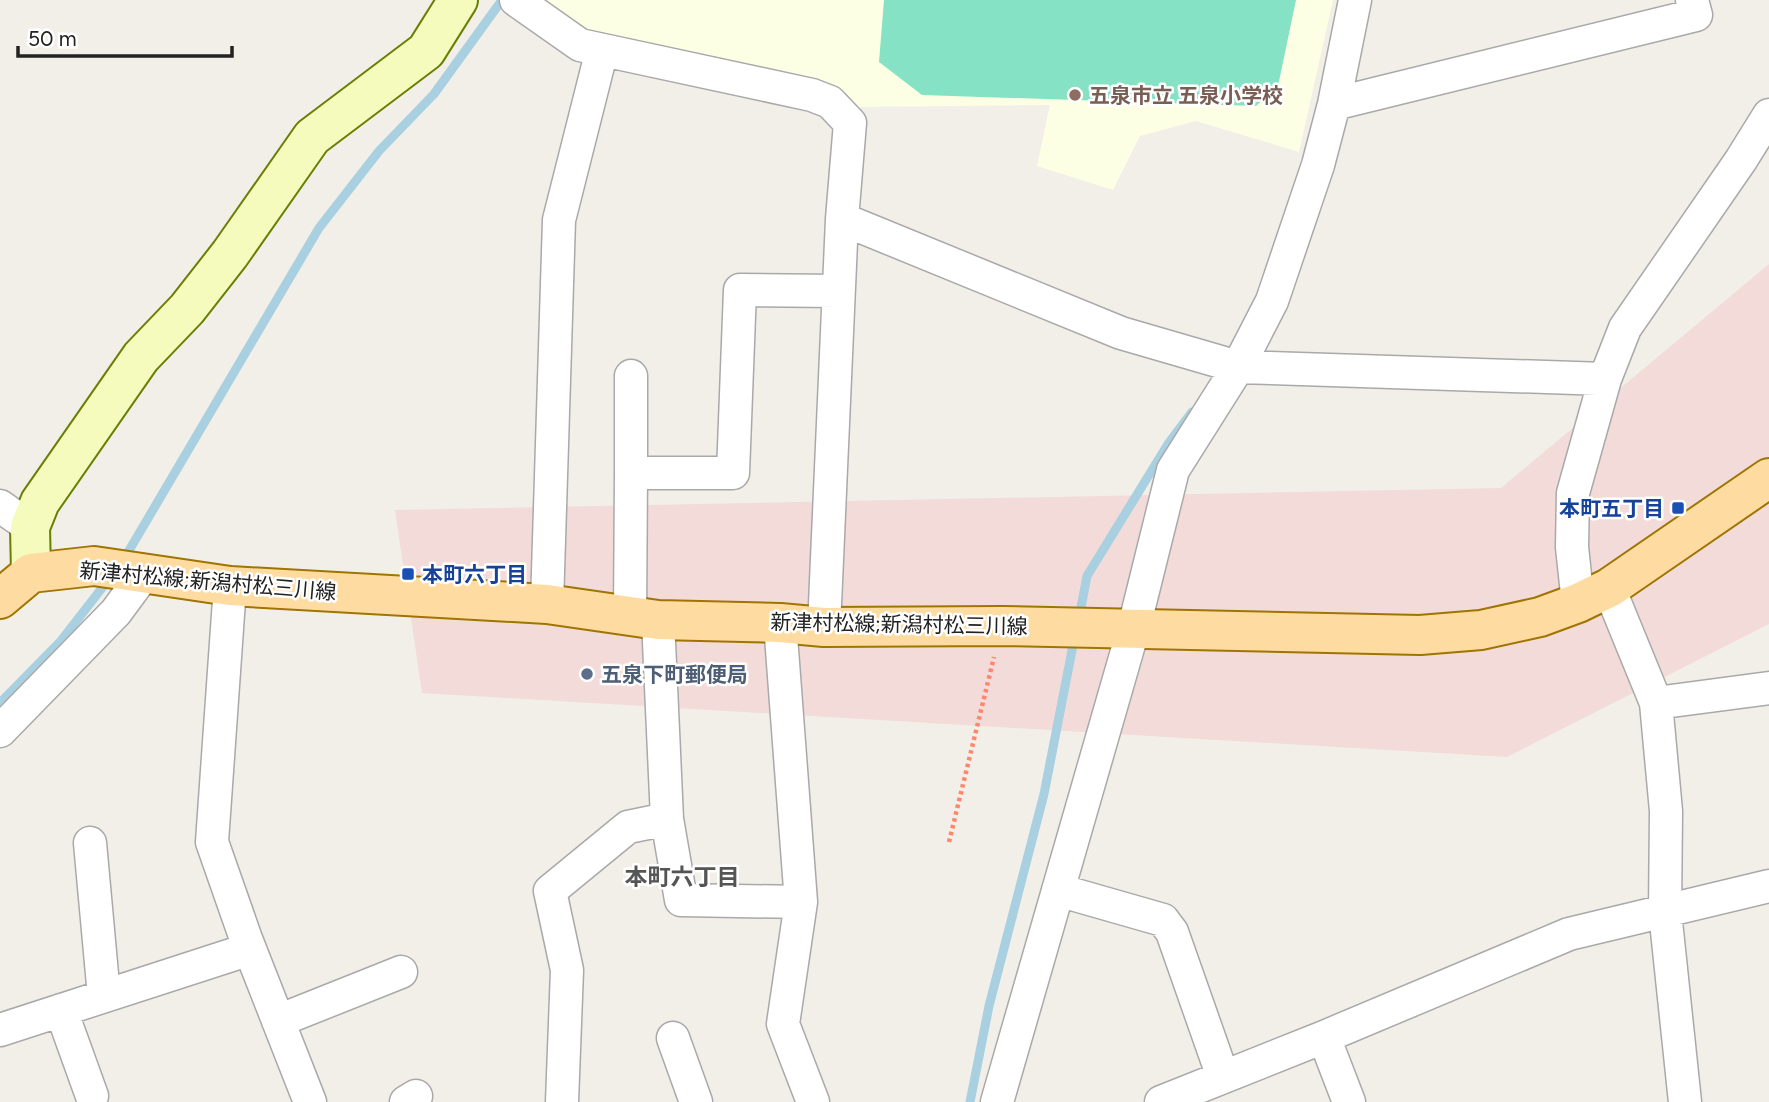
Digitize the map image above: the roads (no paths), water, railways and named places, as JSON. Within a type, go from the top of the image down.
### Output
[{"type":"main road","name":"新津村松線;新潟村松三川線","points":[[31,573],[94,566],[230,586],[547,604],[644,618],[824,627],[1134,627],[1420,635],[1481,630],[1540,617],[1594,595],[1769,478]]},
{"type":"main road","points":[[0,599],[31,573]]},
{"type":"street","points":[[31,573],[15,517],[40,502],[141,358],[187,309],[230,254],[313,137],[425,51],[458,0]]},
{"type":"street","points":[[516,0],[580,45],[812,95],[830,102],[850,123],[838,291],[824,627]]},
{"type":"street","points":[[997,1102],[1134,627],[1173,470],[1238,367],[1272,301],[1318,164],[1334,104],[1355,0]]},
{"type":"street","points":[[1334,104],[1696,15],[1692,0]]},
{"type":"street","points":[[547,604],[559,220],[602,50]]},
{"type":"street","points":[[1685,1102],[1665,912],[1667,811],[1656,703],[1594,595],[1572,547],[1573,493],[1605,379],[1625,328],[1769,115]]},
{"type":"street","points":[[842,219],[1121,333],[1238,367],[1605,379]]},
{"type":"street","points":[[631,473],[733,473],[740,290],[838,291]]},
{"type":"street","points":[[631,376],[631,473],[644,618],[667,819],[681,900],[800,902]]},
{"type":"street","points":[[0,731],[116,612],[144,574]]},
{"type":"street","points":[[230,586],[212,842],[250,949],[310,1102]]},
{"type":"street","points":[[780,623],[800,902],[783,1024],[813,1102]]},
{"type":"street","points":[[1656,703],[1769,688]]},
{"type":"street","points":[[562,1102],[567,970],[550,891],[628,827],[667,819]]},
{"type":"street","points":[[90,843],[104,996]]},
{"type":"street","points":[[1161,1102],[1569,934],[1769,886]]},
{"type":"street","points":[[1058,890],[1163,920],[1172,932],[1223,1077]]},
{"type":"street","points":[[0,1030],[250,949]]},
{"type":"street","points":[[278,1021],[401,972]]},
{"type":"street","points":[[61,1010],[92,1096]]},
{"type":"street","points":[[1324,1037],[1349,1102]]},
{"type":"street","points":[[673,1038],[696,1102]]},
{"type":"waterway","points":[[124,559],[319,228],[379,151],[434,94],[502,0]]},
{"type":"waterway","points":[[1079,618],[1087,576],[1168,444],[1192,412]]},
{"type":"waterway","points":[[0,703],[60,642],[109,579]]},
{"type":"waterway","points":[[970,1102],[989,1006],[1044,794],[1075,635]]},
{"type":"place","name":"五泉市立 五泉小学校","points":[[1075,95]]},
{"type":"place","name":"本町五丁目","points":[[1678,508]]},
{"type":"place","name":"本町六丁目","points":[[408,574]]},
{"type":"place","name":"五泉下町郵便局","points":[[587,674]]},
{"type":"district","name":"本町六丁目","points":[[682,877]]}]
